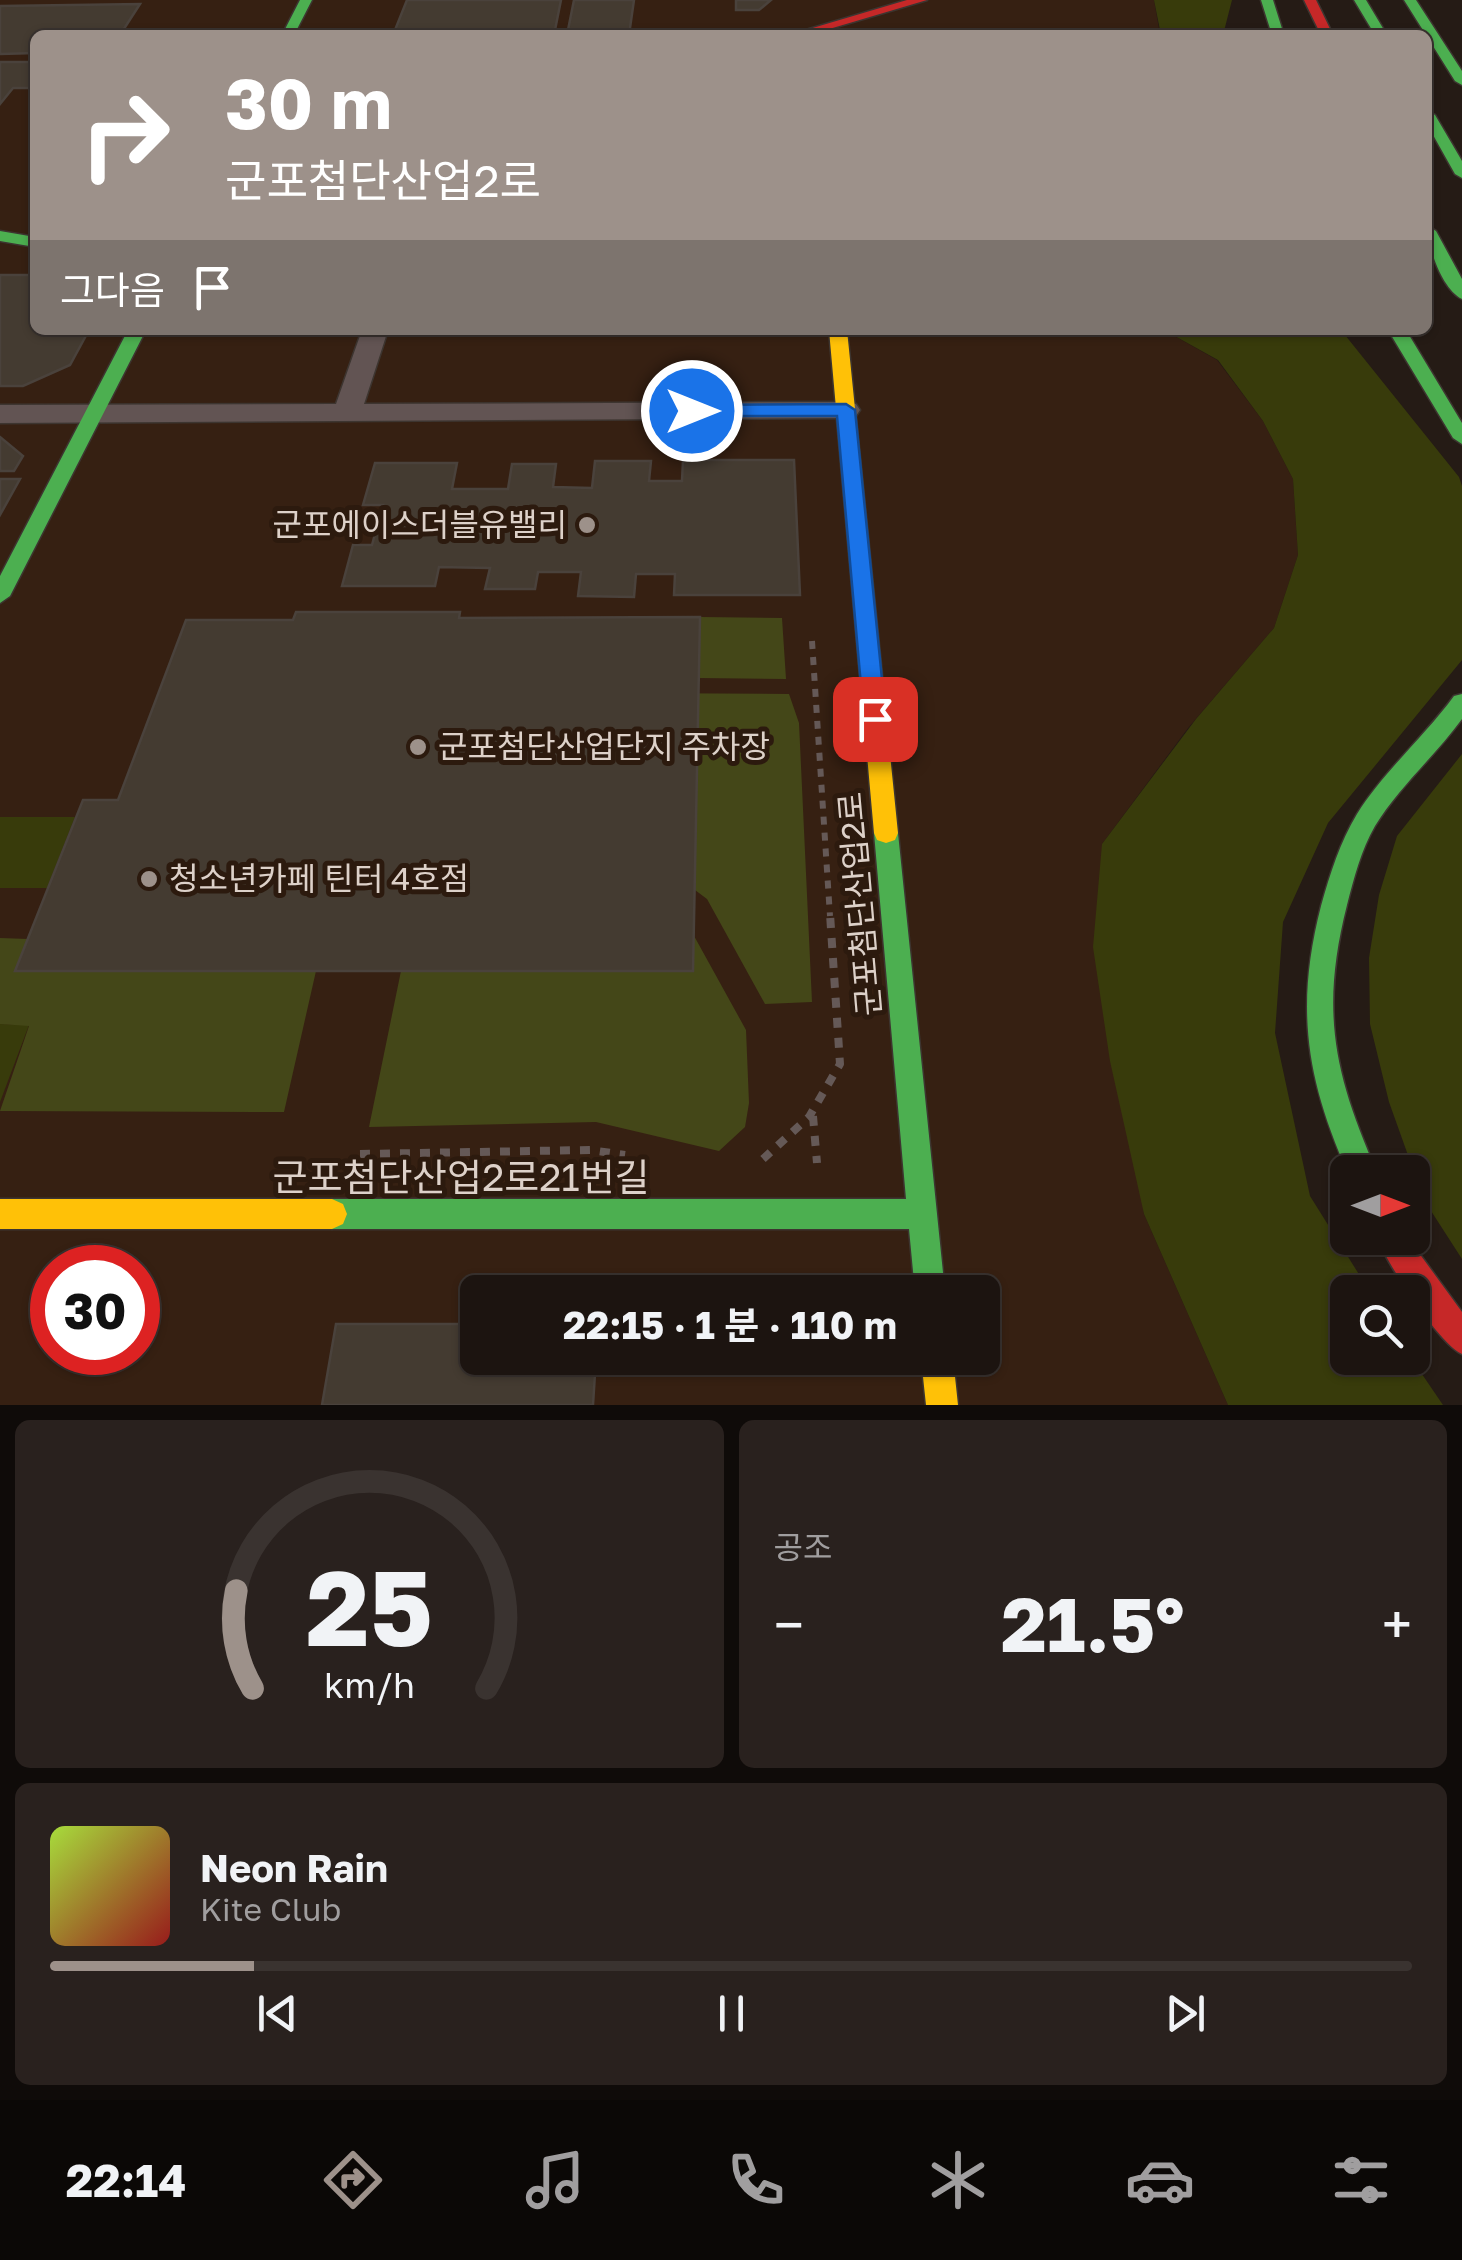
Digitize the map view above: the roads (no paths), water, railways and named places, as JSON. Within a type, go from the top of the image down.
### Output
[{"type":"main road","points":[[291,30],[306,0]]},
{"type":"main road","points":[[817,30],[921,0]]},
{"type":"main road","points":[[1266,0],[1276,30]]},
{"type":"main road","points":[[1310,0],[1325,30]]},
{"type":"main road","points":[[1360,0],[1378,30]]},
{"type":"main road","points":[[1410,0],[1429,30]]},
{"type":"main road","points":[[807,30],[810,2]]},
{"type":"main road","points":[[1432,34],[1462,81]]},
{"type":"main road","points":[[1432,122],[1462,174]]},
{"type":"main road","points":[[0,233],[30,228]]},
{"type":"main road","points":[[0,233],[30,241]]},
{"type":"main road","points":[[1432,238],[1462,294]]},
{"type":"main road","points":[[0,596],[135,335]]},
{"type":"main road","name":"군포첨단산업2로","points":[[838,335],[928,1275]]},
{"type":"main road","points":[[1400,335],[1462,438]]},
{"type":"main road","points":[[1354,1155],[1317,1041],[1323,959],[1338,884],[1365,821],[1462,702]]},
{"type":"main road","name":"군포첨단산업2로21번길","points":[[0,1214],[922,1214]]},
{"type":"main road","points":[[1400,1255],[1462,1338]]},
{"type":"main road","points":[[939,1375],[942,1405]]},
{"type":"street","points":[[347,412],[373,335]]},
{"type":"street","points":[[0,414],[846,410]]},
{"type":"place","name":"군포에이스더블유밸리","points":[[587,525]]},
{"type":"place","name":"군포첨단산업단지 주차장","points":[[418,747]]},
{"type":"place","name":"청소년카페 틴터 4호점","points":[[149,879]]}]
